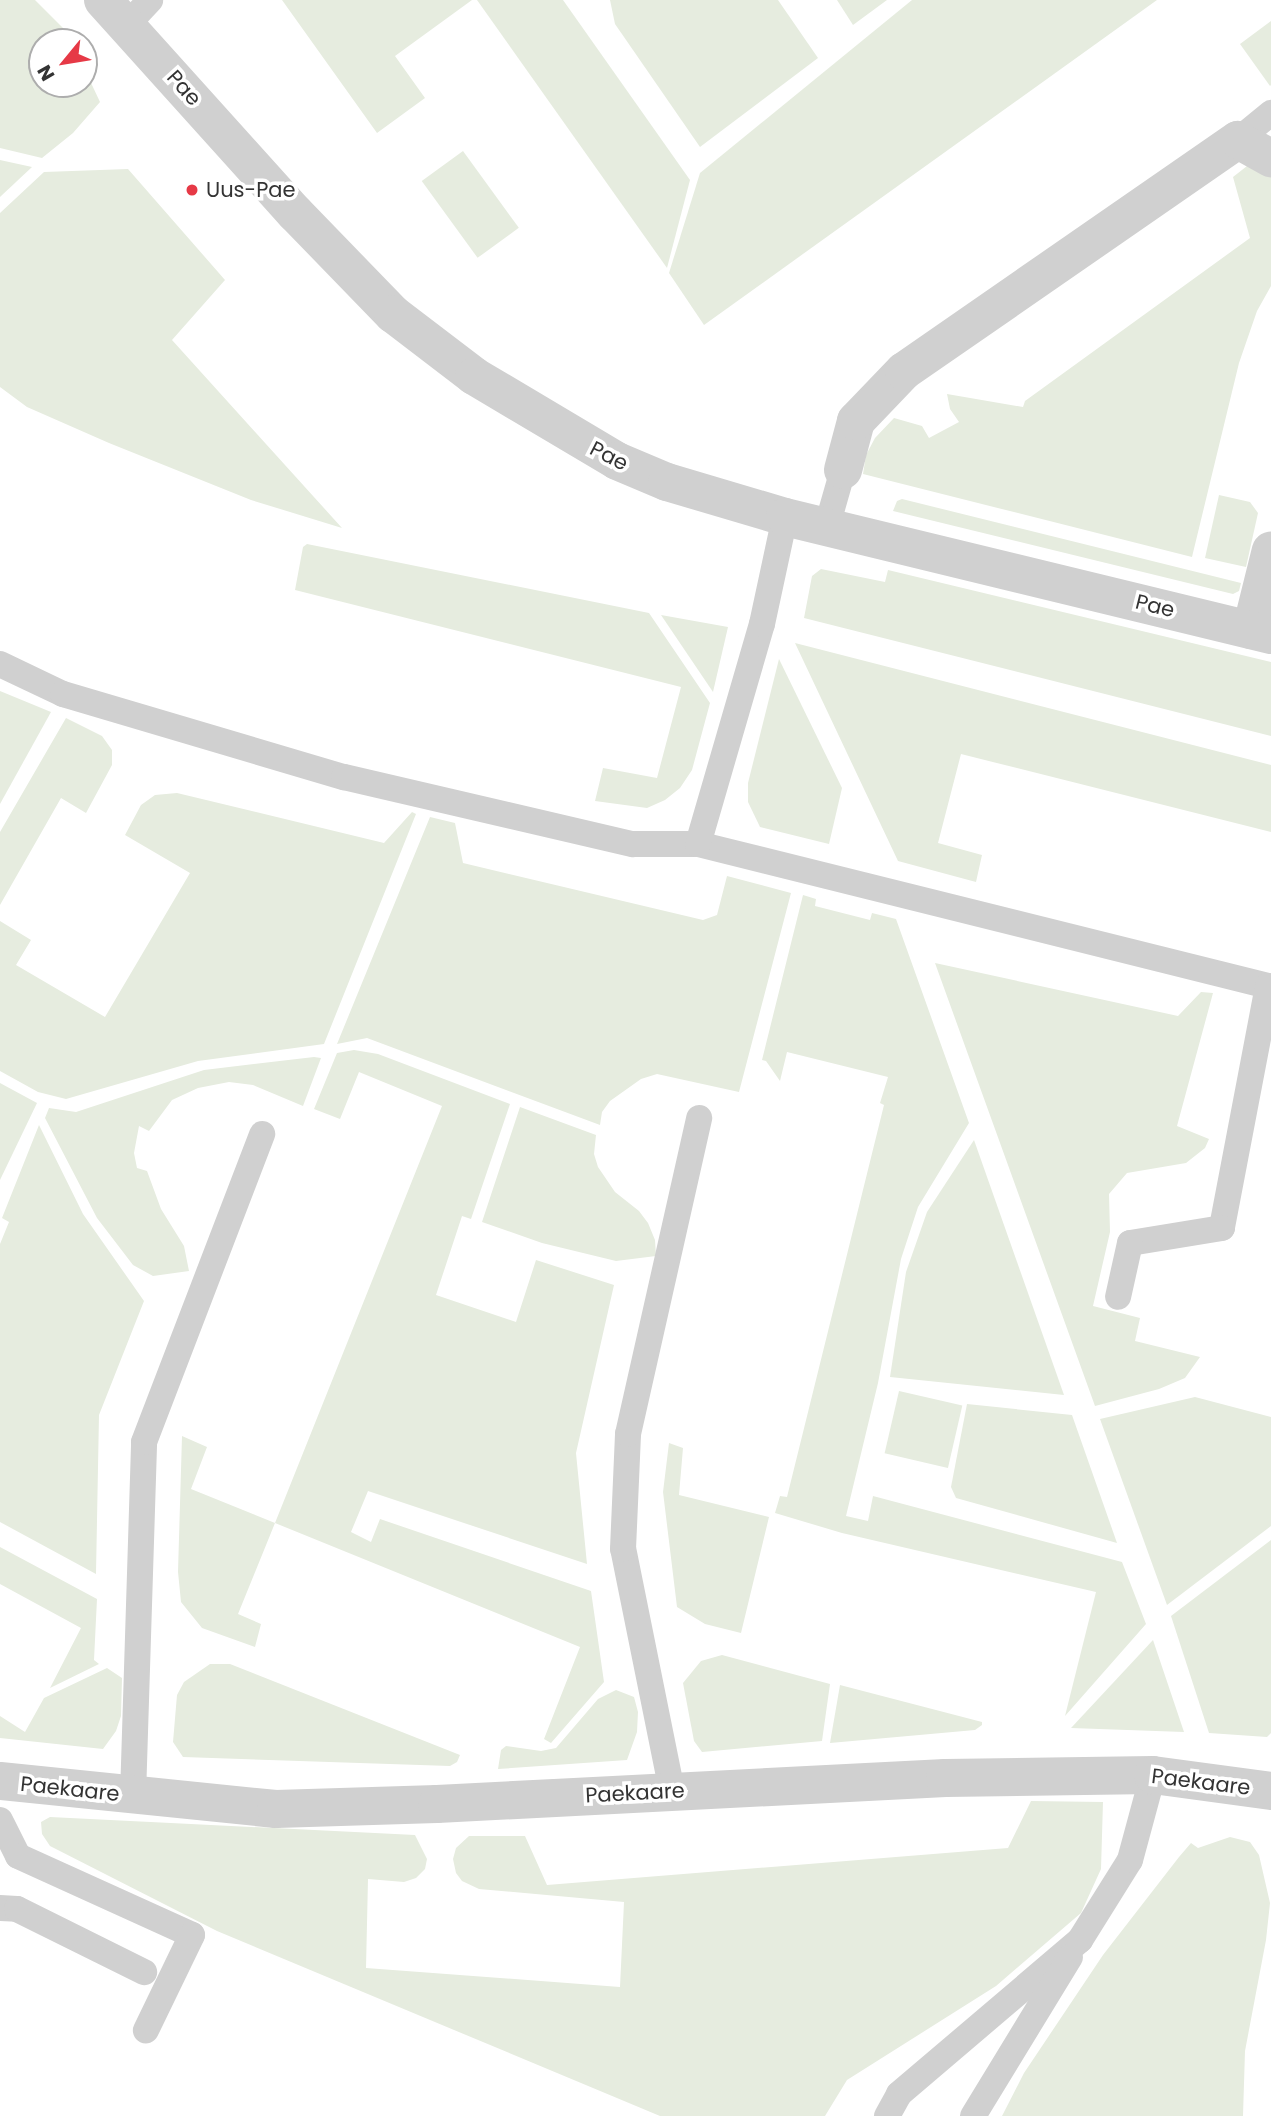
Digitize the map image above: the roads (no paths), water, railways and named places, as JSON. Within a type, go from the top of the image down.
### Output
[{"type":"street","name":"Pae","points":[[127,8],[295,213],[393,314],[474,376],[617,461],[667,482],[785,517],[1261,633]]},
{"type":"street","points":[[842,470],[856,421],[904,371],[1238,140],[1271,159]]},
{"type":"street","points":[[1261,633],[1271,550]]},
{"type":"street","name":"Paekaare","points":[[0,1781],[276,1808],[437,1804],[945,1778],[1153,1775],[1271,1791]]},
{"type":"lane","points":[[1238,140],[1271,113]]},
{"type":"lane","points":[[827,526],[842,470]]},
{"type":"lane","points":[[698,844],[762,624],[785,517]]},
{"type":"lane","points":[[0,664],[63,694],[344,777],[633,844],[698,844],[1268,986],[1222,1228],[1130,1243],[1118,1297]]},
{"type":"lane","points":[[672,1791],[623,1549],[628,1434],[699,1118]]},
{"type":"lane","points":[[133,1796],[144,1442],[262,1134]]},
{"type":"lane","points":[[974,2116],[1130,1860],[1153,1775]]},
{"type":"lane","points":[[0,1820],[18,1856],[192,1935],[146,2030]]},
{"type":"lane","points":[[0,1908],[17,1909],[145,1972]]},
{"type":"lane","points":[[887,2116],[899,2094],[1080,1940]]},
{"type":"place","name":"Uus-Pae","points":[[192,190]]}]
